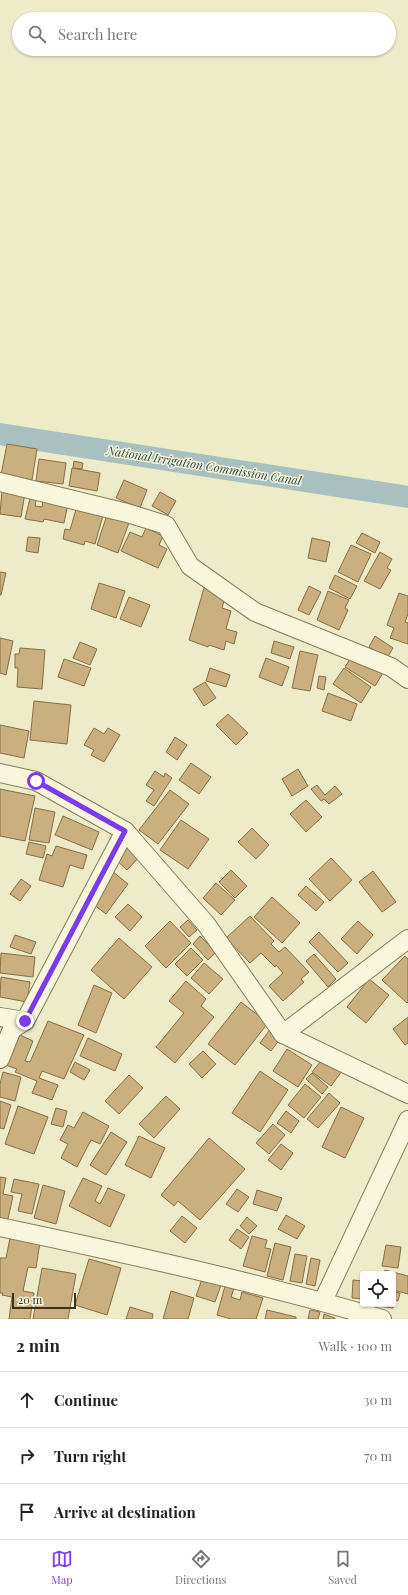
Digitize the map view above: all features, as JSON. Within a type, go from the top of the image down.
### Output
[{"type":"street","points":[[0,482],[128,513],[166,525],[190,566],[256,612],[391,667],[408,679]]},
{"type":"street","points":[[0,774],[36,781],[125,831],[206,924],[283,1034],[408,1094]]},
{"type":"street","points":[[0,1059],[12,1029],[25,1021],[125,831]]},
{"type":"street","points":[[283,1034],[408,940]]},
{"type":"street","points":[[0,1017],[25,1021]]},
{"type":"street","points":[[322,1301],[408,1120]]},
{"type":"street","points":[[0,1227],[102,1248],[322,1301],[382,1319]]},
{"type":"building","points":[[7,444],[37,449],[32,480],[1,475]]},
{"type":"building","points":[[39,459],[66,463],[63,484],[36,481]]},
{"type":"building","points":[[74,461],[83,463],[82,469],[73,468]]},
{"type":"building","points":[[72,468],[100,473],[97,491],[69,486]]},
{"type":"building","points":[[124,480],[147,490],[140,508],[116,498]]},
{"type":"building","points":[[2,490],[25,493],[21,517],[0,514]]},
{"type":"building","points":[[160,492],[176,501],[168,515],[152,506]]},
{"type":"building","points":[[31,494],[37,495],[35,506],[42,507],[44,495],[69,499],[64,523],[44,519],[43,522],[25,519]]},
{"type":"building","points":[[77,506],[104,512],[95,544],[85,541],[84,545],[63,539],[65,529],[70,530]]},
{"type":"building","points":[[108,512],[130,520],[118,553],[97,545]]},
{"type":"building","points":[[146,528],[163,536],[159,545],[167,549],[158,568],[121,551],[130,532],[142,537]]},
{"type":"building","points":[[362,533],[380,542],[375,553],[356,543]]},
{"type":"building","points":[[28,537],[40,538],[38,553],[26,551]]},
{"type":"building","points":[[312,538],[330,542],[326,562],[308,558]]},
{"type":"building","points":[[351,545],[371,554],[358,582],[338,572]]},
{"type":"building","points":[[380,552],[392,559],[387,568],[391,570],[380,589],[364,581]]},
{"type":"building","points":[[0,572],[6,573],[1,595],[0,595]]},
{"type":"building","points":[[335,575],[357,586],[350,599],[329,588]]},
{"type":"building","points":[[99,583],[125,591],[116,618],[91,609]]},
{"type":"building","points":[[309,586],[321,592],[309,615],[298,610]]},
{"type":"building","points":[[204,588],[226,594],[222,608],[231,611],[226,629],[237,632],[234,644],[226,641],[224,650],[209,645],[208,647],[189,640]]},
{"type":"building","points":[[328,591],[349,600],[345,608],[348,610],[339,630],[317,620]]},
{"type":"building","points":[[399,593],[408,596],[408,614],[405,622],[408,623],[408,644],[390,638],[394,628],[387,625]]},
{"type":"building","points":[[129,597],[150,605],[141,627],[120,619]]},
{"type":"building","points":[[375,636],[393,648],[387,658],[369,647]]},
{"type":"building","points":[[0,638],[13,641],[6,675],[0,673]]},
{"type":"building","points":[[274,641],[294,647],[290,659],[271,653]]},
{"type":"building","points":[[80,642],[97,649],[90,665],[73,658]]},
{"type":"building","points":[[20,648],[45,650],[42,689],[17,687],[18,668],[15,668],[15,654],[19,654]]},
{"type":"building","points":[[300,651],[318,655],[310,691],[292,688]]},
{"type":"building","points":[[353,654],[383,673],[375,686],[345,667]]},
{"type":"building","points":[[266,658],[289,667],[282,686],[259,677]]},
{"type":"building","points":[[64,659],[91,668],[84,686],[58,677]]},
{"type":"building","points":[[210,668],[230,675],[226,687],[206,681]]},
{"type":"building","points":[[344,668],[371,687],[361,703],[333,684]]},
{"type":"building","points":[[319,676],[326,677],[324,690],[317,688]]},
{"type":"building","points":[[205,682],[216,698],[204,706],[193,689]]},
{"type":"building","points":[[328,693],[357,704],[351,721],[322,711]]},
{"type":"building","points":[[34,701],[71,705],[67,744],[30,740]]},
{"type":"building","points":[[228,714],[248,733],[236,745],[216,725]]},
{"type":"building","points":[[0,725],[29,731],[24,758],[0,753]]},
{"type":"building","points":[[94,728],[104,734],[108,728],[120,735],[104,762],[91,755],[94,750],[84,745]]},
{"type":"building","points":[[175,737],[187,745],[177,760],[166,752]]},
{"type":"building","points":[[191,763],[211,777],[199,794],[179,780]]},
{"type":"building","points":[[298,769],[308,786],[292,796],[282,779]]},
{"type":"building","points":[[155,771],[164,777],[165,773],[172,778],[154,806],[146,801],[154,790],[146,785]]},
{"type":"building","points":[[317,785],[325,795],[335,786],[342,794],[329,804],[324,799],[321,801],[311,789]]},
{"type":"building","points":[[0,789],[35,796],[25,841],[0,836]]},
{"type":"building","points":[[170,790],[189,804],[158,844],[139,830]]},
{"type":"building","points":[[306,800],[322,817],[306,832],[290,814]]},
{"type":"building","points":[[35,808],[55,812],[49,843],[29,840]]},
{"type":"building","points":[[63,816],[99,832],[92,850],[55,835]]},
{"type":"building","points":[[181,820],[209,839],[188,869],[160,850]]},
{"type":"building","points":[[252,828],[269,845],[256,859],[238,842]]},
{"type":"building","points":[[29,842],[46,846],[43,858],[26,854]]},
{"type":"building","points":[[129,842],[142,854],[127,870],[114,858]]},
{"type":"building","points":[[56,846],[87,855],[83,869],[70,865],[63,887],[39,880],[47,854],[52,856]]},
{"type":"building","points":[[331,858],[352,880],[330,901],[309,879]]},
{"type":"building","points":[[231,870],[247,886],[235,898],[219,882]]},
{"type":"building","points":[[112,871],[128,884],[106,914],[89,901]]},
{"type":"building","points":[[373,871],[396,902],[382,912],[359,882]]},
{"type":"building","points":[[21,879],[31,886],[20,901],[10,894]]},
{"type":"building","points":[[216,883],[235,900],[221,915],[203,898]]},
{"type":"building","points":[[306,886],[324,902],[316,911],[298,895]]},
{"type":"building","points":[[272,897],[300,923],[282,943],[254,917]]},
{"type":"building","points":[[128,904],[142,917],[130,931],[115,917]]},
{"type":"building","points":[[250,916],[274,941],[271,944],[279,952],[285,947],[309,972],[301,979],[304,982],[283,1001],[269,986],[283,973],[276,965],[275,967],[261,953],[250,963],[226,938]]},
{"type":"building","points":[[188,920],[197,930],[189,937],[180,927]]},
{"type":"building","points":[[170,921],[191,943],[166,968],[145,946]]},
{"type":"building","points":[[358,921],[373,935],[357,954],[341,939]]},
{"type":"building","points":[[319,932],[348,963],[338,972],[309,942]]},
{"type":"building","points":[[15,935],[36,942],[31,954],[10,947]]},
{"type":"building","points":[[200,936],[216,952],[208,960],[193,944]]},
{"type":"building","points":[[119,938],[152,967],[124,999],[91,970]]},
{"type":"building","points":[[191,948],[203,960],[187,976],[175,964]]},
{"type":"building","points":[[1,953],[35,957],[33,977],[0,973]]},
{"type":"building","points":[[314,954],[336,979],[328,987],[306,961]]},
{"type":"building","points":[[405,956],[408,959],[407,1003],[382,980]]},
{"type":"building","points":[[204,963],[223,979],[209,994],[191,978]]},
{"type":"building","points":[[1,977],[30,982],[27,1002],[0,997]]},
{"type":"building","points":[[369,979],[389,995],[366,1023],[347,1007]]},
{"type":"building","points":[[186,981],[206,999],[201,1006],[214,1017],[175,1063],[156,1047],[184,1013],[169,1001]]},
{"type":"building","points":[[94,985],[112,993],[96,1033],[78,1025]]},
{"type":"building","points":[[241,1002],[268,1023],[235,1065],[208,1044]]},
{"type":"building","points":[[408,1017],[408,1043],[405,1045],[393,1029]]},
{"type":"building","points":[[48,1021],[84,1035],[64,1079],[42,1071],[39,1078],[58,1085],[52,1100],[32,1093],[37,1081],[15,1072],[17,1069],[0,1063],[13,1032],[33,1041],[25,1061],[30,1062]]},
{"type":"building","points":[[272,1027],[283,1035],[271,1051],[260,1043]]},
{"type":"building","points":[[88,1038],[122,1054],[115,1071],[80,1056]]},
{"type":"building","points":[[287,1049],[312,1065],[298,1087],[273,1071]]},
{"type":"building","points":[[203,1051],[216,1064],[202,1078],[189,1064]]},
{"type":"building","points":[[324,1057],[342,1071],[331,1086],[312,1072]]},
{"type":"building","points":[[75,1062],[90,1070],[84,1080],[70,1072]]},
{"type":"building","points":[[260,1071],[288,1090],[260,1132],[232,1113]]},
{"type":"building","points":[[3,1072],[21,1077],[15,1101],[0,1097],[0,1084]]},
{"type":"building","points":[[312,1073],[328,1087],[322,1094],[306,1079]]},
{"type":"building","points":[[129,1075],[143,1088],[119,1114],[105,1101]]},
{"type":"building","points":[[305,1084],[321,1097],[304,1118],[288,1105]]},
{"type":"building","points":[[329,1093],[340,1103],[318,1128],[307,1119]]},
{"type":"building","points":[[166,1096],[180,1109],[154,1138],[139,1124]]},
{"type":"building","points":[[0,1101],[11,1105],[4,1129],[0,1128]]},
{"type":"building","points":[[18,1106],[48,1117],[34,1154],[5,1144]]},
{"type":"building","points":[[341,1107],[364,1118],[345,1158],[322,1147]]},
{"type":"building","points":[[56,1108],[67,1111],[63,1127],[51,1124]]},
{"type":"building","points":[[286,1111],[299,1121],[291,1133],[277,1123]]},
{"type":"building","points":[[83,1112],[109,1126],[100,1144],[91,1140],[77,1167],[61,1158],[68,1144],[60,1140],[68,1125],[74,1128]]},
{"type":"building","points":[[273,1124],[285,1135],[269,1154],[256,1143]]},
{"type":"building","points":[[111,1132],[127,1142],[106,1175],[90,1165]]},
{"type":"building","points":[[139,1136],[165,1148],[151,1178],[125,1165]]},
{"type":"building","points":[[209,1138],[245,1169],[200,1220],[178,1201],[174,1206],[161,1195]]},
{"type":"building","points":[[281,1144],[293,1153],[281,1170],[268,1160]]},
{"type":"building","points":[[0,1177],[6,1178],[3,1194],[13,1196],[8,1219],[0,1218]]},
{"type":"building","points":[[83,1178],[102,1186],[95,1201],[100,1204],[108,1188],[125,1195],[110,1227],[69,1206]]},
{"type":"building","points":[[14,1179],[39,1184],[32,1214],[18,1211],[22,1194],[11,1192]]},
{"type":"building","points":[[43,1185],[65,1191],[56,1224],[34,1218]]},
{"type":"building","points":[[237,1189],[249,1197],[238,1212],[226,1204]]},
{"type":"building","points":[[257,1190],[282,1198],[277,1211],[253,1204]]},
{"type":"building","points":[[286,1215],[305,1226],[297,1239],[278,1229]]},
{"type":"building","points":[[182,1216],[197,1228],[185,1243],[170,1231]]},
{"type":"building","points":[[247,1217],[257,1226],[249,1234],[240,1226]]},
{"type":"building","points":[[237,1229],[249,1237],[241,1249],[229,1240]]},
{"type":"building","points":[[252,1236],[267,1240],[265,1248],[271,1249],[265,1272],[243,1266]]},
{"type":"building","points":[[10,1238],[40,1242],[36,1268],[28,1267],[23,1291],[34,1293],[30,1319],[9,1319],[12,1297],[2,1295],[3,1293],[0,1293],[0,1258],[6,1258]]},
{"type":"building","points":[[275,1243],[291,1247],[283,1280],[267,1276]]},
{"type":"building","points":[[386,1245],[401,1247],[398,1268],[382,1266]]},
{"type":"building","points":[[295,1254],[307,1256],[302,1283],[290,1281]]},
{"type":"building","points":[[311,1258],[320,1260],[315,1286],[306,1284]]},
{"type":"building","points":[[89,1259],[121,1268],[107,1315],[75,1305]]},
{"type":"building","points":[[42,1268],[76,1274],[68,1319],[33,1319]]},
{"type":"building","points":[[396,1273],[408,1276],[408,1294],[396,1291]]},
{"type":"building","points":[[202,1279],[221,1285],[215,1302],[196,1296]]},
{"type":"building","points":[[353,1280],[360,1281],[360,1299],[352,1298]]},
{"type":"building","points":[[225,1286],[234,1288],[231,1297],[240,1300],[242,1292],[263,1298],[256,1319],[231,1319],[217,1315]]},
{"type":"building","points":[[171,1291],[194,1298],[188,1319],[163,1319]]},
{"type":"building","points":[[396,1292],[400,1293],[398,1301],[396,1300]]},
{"type":"building","points":[[130,1307],[153,1314],[152,1319],[126,1319]]},
{"type":"building","points":[[267,1310],[296,1317],[296,1319],[265,1319]]},
{"type":"building","points":[[310,1310],[320,1312],[318,1319],[308,1319]]},
{"type":"building","points":[[324,1314],[335,1318],[335,1319],[323,1319]]},
{"type":"waterway","name":"National Irrigation Commission Canal","points":[[0,434],[408,497]]},
{"type":"route","points":[[25,1021],[125,831],[36,781]]}]
